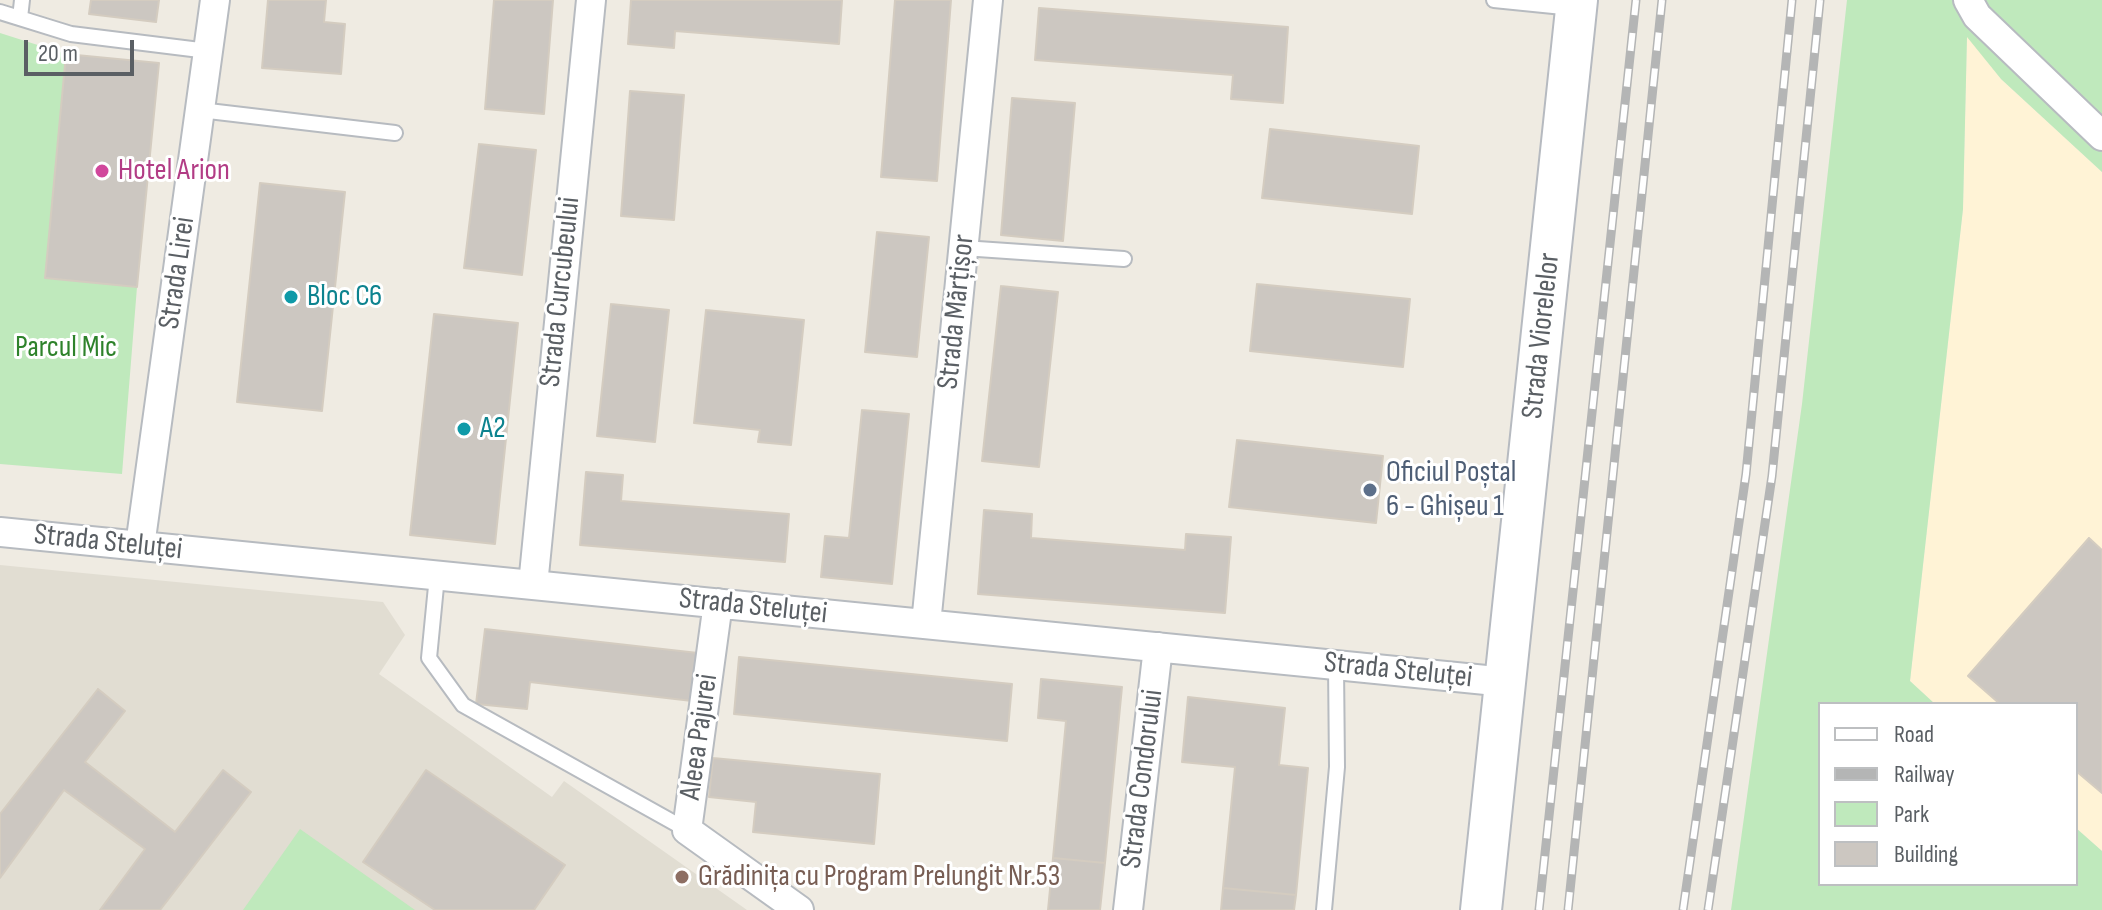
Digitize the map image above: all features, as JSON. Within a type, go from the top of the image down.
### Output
[{"type":"street","name":"Strada Lirei","points":[[140,546],[215,0]]},
{"type":"street","name":"Strada Curcubeului","points":[[533,585],[591,0]]},
{"type":"street","name":"Strada Mărțișor","points":[[926,624],[988,0]]},
{"type":"street","points":[[1968,0],[1977,16],[2102,136]]},
{"type":"street","name":"Strada Viorelelor","points":[[1481,910],[1577,4]]},
{"type":"street","name":"Strada Steluței","points":[[0,532],[1506,682]]},
{"type":"street","name":"Aleea Pajurei","points":[[718,603],[687,830],[799,910]]},
{"type":"street","name":"Strada Condorului","points":[[1128,910],[1158,647]]},
{"type":"lane","points":[[20,18],[22,0]]},
{"type":"lane","points":[[1494,0],[1577,4]]},
{"type":"lane","points":[[0,12],[71,34],[208,51]]},
{"type":"lane","points":[[200,110],[395,133]]},
{"type":"lane","points":[[963,248],[1124,259]]},
{"type":"lane","points":[[437,576],[429,658],[463,705],[687,830]]},
{"type":"lane","points":[[1324,910],[1337,767],[1336,665]]},
{"type":"shaded area","points":[[1967,35],[2001,79],[2102,172],[2102,851],[2078,830],[2078,702],[1933,702],[1910,681],[1963,209]]},
{"type":"shaded area","points":[[0,565],[383,602],[405,635],[379,674],[552,797],[564,781],[747,910],[0,910]]},
{"type":"green space","points":[[1847,0],[2102,0],[2102,172],[2001,79],[1967,37],[1963,209],[1910,681],[1933,702],[1818,702],[1818,886],[2078,886],[2078,830],[2102,851],[2102,910],[1731,910],[1802,404]]},
{"type":"green space","name":"Parcul Mic","points":[[0,33],[66,54],[45,278],[137,287],[122,474],[0,464]]},
{"type":"green space","points":[[300,829],[415,910],[243,910]]},
{"type":"building","points":[[91,0],[159,0],[156,22],[89,14]]},
{"type":"building","points":[[268,0],[326,0],[324,22],[345,24],[341,74],[262,68]]},
{"type":"building","points":[[494,0],[553,0],[544,114],[485,109]]},
{"type":"building","points":[[631,0],[842,0],[839,44],[675,31],[674,48],[628,44]]},
{"type":"building","points":[[895,0],[951,0],[937,181],[881,177]]},
{"type":"building","points":[[1039,8],[1288,27],[1283,103],[1231,99],[1233,75],[1035,60]]},
{"type":"building","name":"Hotel Arion","points":[[66,54],[159,63],[137,287],[45,278]]},
{"type":"building","points":[[630,91],[684,95],[674,220],[621,216]]},
{"type":"building","points":[[1012,98],[1075,103],[1063,241],[1001,235]]},
{"type":"building","points":[[1270,129],[1419,146],[1412,214],[1262,198]]},
{"type":"building","points":[[479,144],[536,150],[522,275],[464,268]]},
{"type":"building","name":"Bloc C6","points":[[260,183],[345,192],[322,411],[237,402]]},
{"type":"building","points":[[877,232],[929,237],[917,357],[865,352]]},
{"type":"building","points":[[1257,284],[1410,299],[1403,367],[1250,351]]},
{"type":"building","points":[[1001,286],[1058,292],[1039,467],[982,461]]},
{"type":"building","points":[[611,304],[669,310],[655,442],[597,436]]},
{"type":"building","points":[[706,310],[804,320],[791,445],[758,442],[760,430],[694,423]]},
{"type":"building","name":"A2","points":[[434,314],[518,323],[495,544],[410,535]]},
{"type":"building","points":[[862,410],[909,414],[892,584],[821,577],[825,536],[849,538]]},
{"type":"building","points":[[1237,440],[1383,456],[1376,523],[1229,507]]},
{"type":"building","points":[[586,472],[623,475],[621,501],[789,514],[785,562],[580,545]]},
{"type":"building","points":[[984,510],[1032,514],[1031,538],[1185,550],[1186,534],[1231,537],[1225,613],[978,594]]},
{"type":"building","points":[[2089,538],[2102,550],[2102,793],[2078,773],[2078,702],[1998,702],[1968,676]]},
{"type":"building","points":[[485,629],[698,653],[692,701],[530,682],[527,709],[476,704]]},
{"type":"building","points":[[739,657],[1012,684],[1007,741],[734,714]]},
{"type":"building","points":[[1041,679],[1122,687],[1105,863],[1053,858],[1066,721],[1038,718]]},
{"type":"building","points":[[98,689],[125,711],[85,762],[175,832],[223,770],[251,792],[160,910],[100,910],[145,849],[64,790],[0,878],[0,814]]},
{"type":"building","points":[[1188,697],[1285,708],[1279,765],[1308,768],[1296,895],[1223,888],[1235,767],[1182,762]]},
{"type":"building","points":[[713,758],[880,774],[874,844],[753,832],[756,802],[709,797]]},
{"type":"building","points":[[426,770],[565,865],[534,910],[435,910],[363,862]]},
{"type":"building","points":[[1053,858],[1105,863],[1100,910],[1048,910]]},
{"type":"building","points":[[1223,888],[1296,895],[1294,910],[1221,910]]},
{"type":"railway","points":[[1539,910],[1636,0]]},
{"type":"railway","points":[[1568,910],[1662,0]]},
{"type":"railway","points":[[1683,910],[1746,474],[1792,0]]},
{"type":"railway","points":[[1708,910],[1772,476],[1820,0]]},
{"type":"place","name":"Hotel Arion","points":[[102,171]]},
{"type":"place","name":"Bloc C6","points":[[291,297]]},
{"type":"place","name":"A2","points":[[464,429]]},
{"type":"place","name":"Oficiul Poștal 6 - Ghișeu 1","points":[[1370,490]]},
{"type":"place","name":"Grădinița cu Program Prelungit Nr.53","points":[[682,877]]}]
